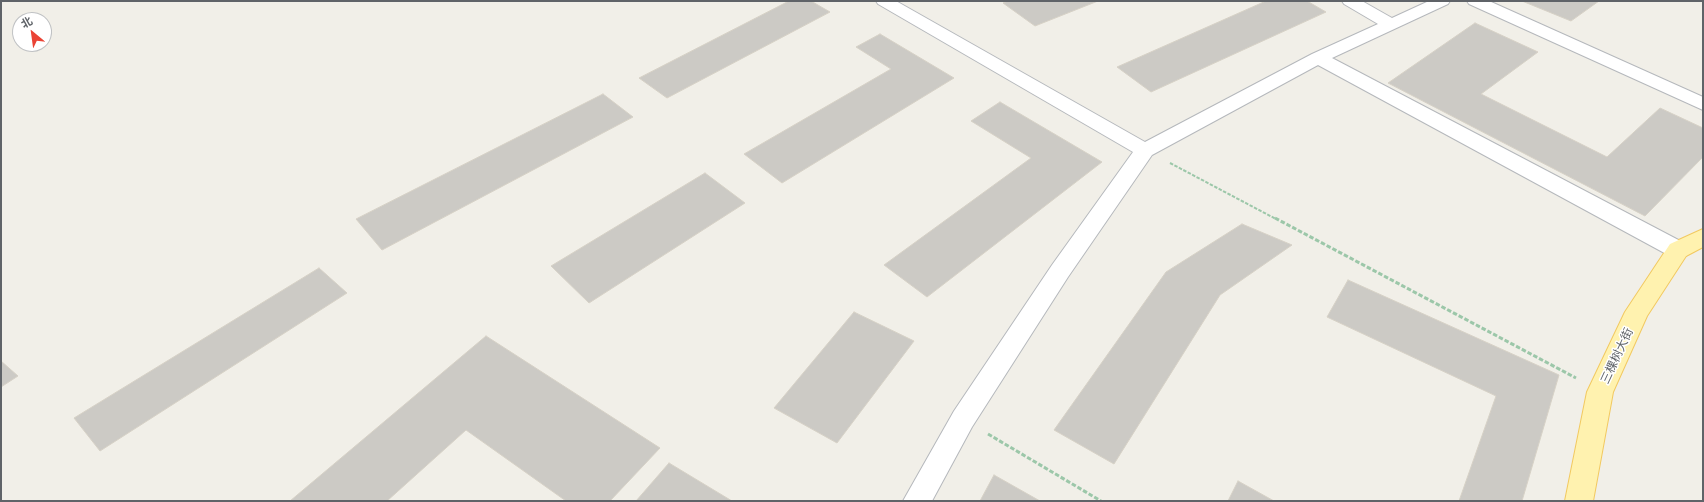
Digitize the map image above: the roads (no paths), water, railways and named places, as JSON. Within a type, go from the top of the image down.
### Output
[{"type":"main road","name":"三棵树大街","points":[[1579,501],[1600,392],[1637,312],[1678,250],[1703,237]]},
{"type":"street","points":[[884,1],[1145,150]]},
{"type":"street","points":[[1350,1],[1392,24]]},
{"type":"street","points":[[917,501],[963,419],[1060,271],[1145,150],[1318,58],[1442,1]]},
{"type":"street","points":[[1475,1],[1703,104]]},
{"type":"street","points":[[1318,58],[1678,250]]}]
